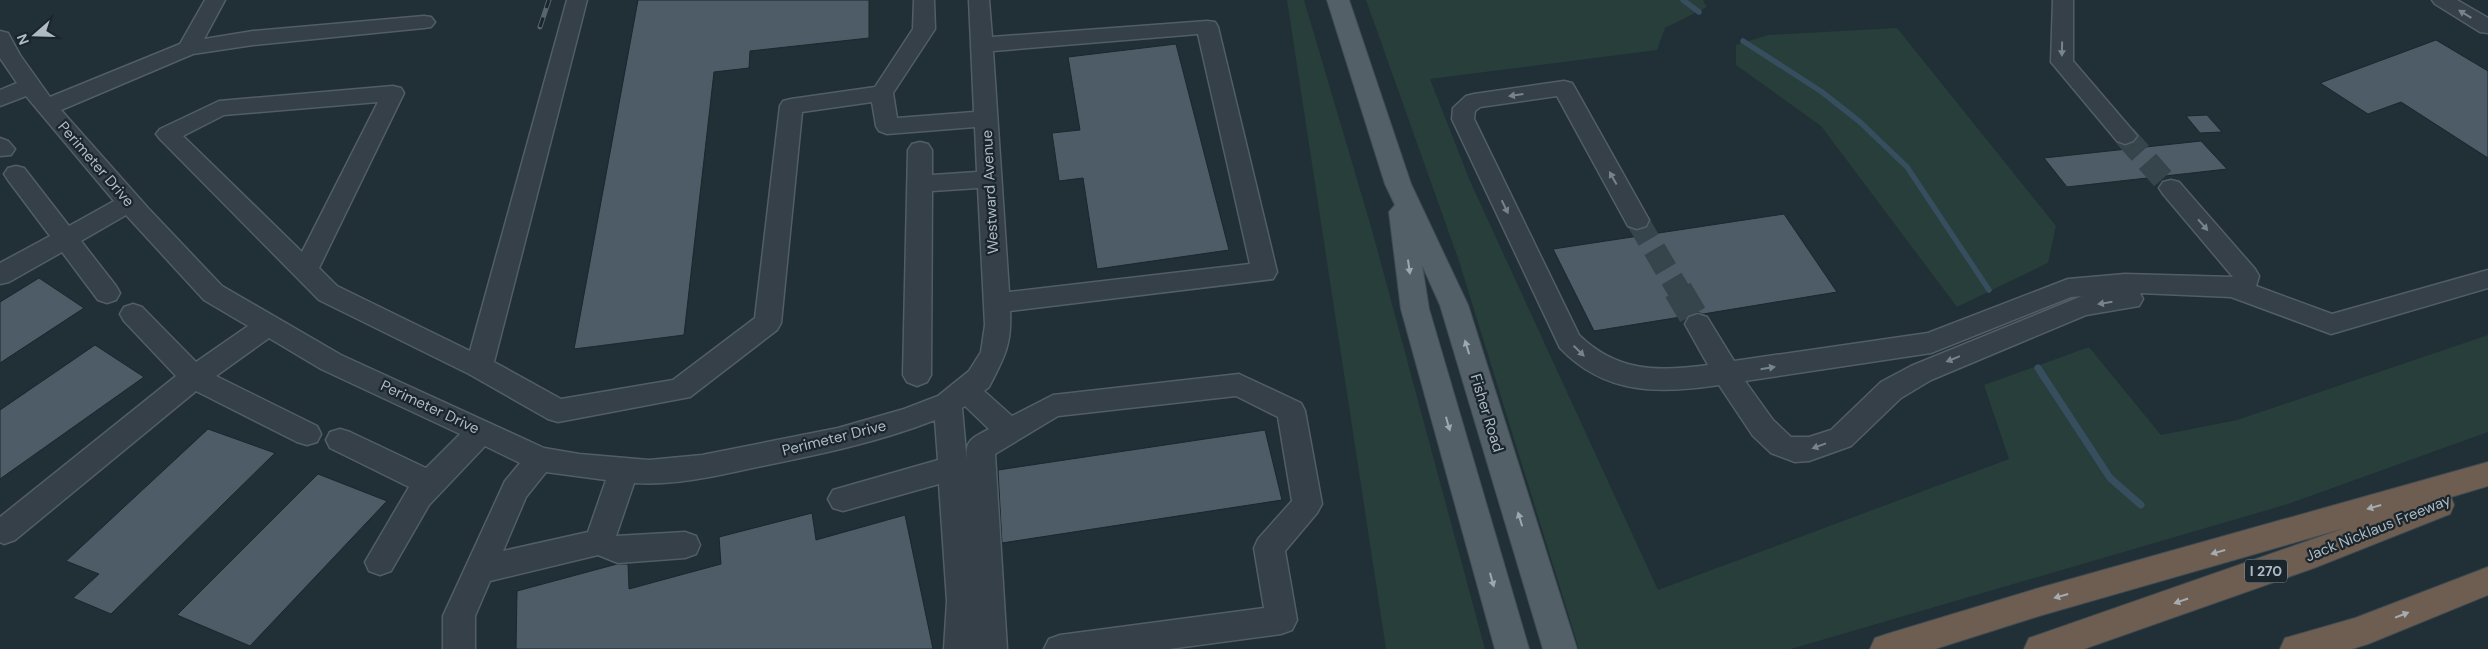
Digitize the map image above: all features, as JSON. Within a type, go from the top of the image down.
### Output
[{"type":"highway","points":[[1888,649],[2040,602],[2488,474]]},
{"type":"highway","name":"Jack Nicklaus Freeway","points":[[2041,649],[2303,558],[2488,483]]},
{"type":"highway","points":[[2323,649],[2356,633],[2488,581]]},
{"type":"highway","points":[[2297,649],[2356,633]]},
{"type":"main road","name":"Fisher Road","points":[[1338,0],[1398,184],[1454,306],[1557,641]]},
{"type":"main road","name":"Fisher Road","points":[[1398,184],[1415,309],[1511,647]]},
{"type":"street","points":[[188,48],[216,0]]},
{"type":"street","points":[[479,367],[577,0]]},
{"type":"street","points":[[305,270],[393,93],[219,108],[168,134],[328,293],[479,367],[558,411],[680,389],[768,323],[791,106],[882,93],[924,29],[924,0]]},
{"type":"street","name":"Westward Avenue","points":[[964,391],[994,352],[998,325],[978,0]]},
{"type":"street","points":[[2063,0],[2062,62],[2125,136]]},
{"type":"street","points":[[2442,0],[2488,27]]},
{"type":"street","points":[[47,108],[188,48],[253,38],[424,22]]},
{"type":"street","points":[[981,45],[1207,27],[1264,272],[996,303]]},
{"type":"street","name":"Perimeter Drive","points":[[0,38],[10,58],[47,108],[129,202],[213,293],[331,362],[540,459],[579,466],[648,472],[721,463],[838,439],[908,419],[964,391]]},
{"type":"street","points":[[0,99],[30,86]]},
{"type":"street","points":[[1637,220],[1564,88],[1474,101],[1464,108],[1463,119],[1467,128],[1569,341],[1582,354],[1615,373],[1645,379],[1679,380],[1931,344],[2068,288],[2125,282],[2234,288],[2331,324],[2488,279]]},
{"type":"street","points":[[916,375],[920,150]]},
{"type":"street","points":[[16,174],[107,293]]},
{"type":"street","points":[[920,184],[989,179]]},
{"type":"street","points":[[1698,324],[1727,374],[1763,428],[1781,445],[1795,450],[1810,449],[1841,438],[1891,390],[1921,373],[2082,306],[2234,288],[2244,284],[2246,276],[2171,188]]},
{"type":"street","points":[[0,275],[129,202]]},
{"type":"street","points":[[133,314],[194,377],[307,434]]},
{"type":"street","points":[[4,532],[194,377],[268,325]]},
{"type":"street","points":[[991,649],[980,448],[1053,406],[1239,385],[1291,410],[1307,504],[1269,548],[1281,620],[1060,649]]},
{"type":"street","points":[[964,391],[1010,431]]},
{"type":"street","points":[[960,649],[962,601],[952,468],[964,391]]},
{"type":"street","points":[[380,562],[419,496],[482,432]]},
{"type":"street","points":[[340,440],[411,476],[432,482]]},
{"type":"street","points":[[459,649],[459,616],[515,490],[540,459]]},
{"type":"street","points":[[843,499],[952,468]]},
{"type":"street","points":[[599,542],[624,470]]},
{"type":"street","points":[[480,570],[599,542],[618,550],[685,545]]},
{"type":"lane","points":[[882,93],[887,126],[985,119]]},
{"type":"green space","points":[[1287,0],[1304,0],[1372,230],[1485,649],[1386,649]]},
{"type":"green space","points":[[1366,0],[1703,0],[1707,7],[1665,28],[1657,50],[1430,79],[1470,181],[1658,590],[2009,459],[1984,385],[2089,347],[2161,435],[2237,420],[2488,335],[2488,432],[2288,504],[1791,649],[1579,649],[1459,261]]},
{"type":"green space","points":[[1897,28],[2056,226],[2048,263],[1957,307],[1821,126],[1736,65],[1736,45],[1768,35]]},
{"type":"building","points":[[638,0],[869,0],[869,38],[750,51],[749,68],[714,72],[684,335],[574,349]]},
{"type":"building","points":[[2436,40],[2488,71],[2488,158],[2401,102],[2368,114],[2320,83]]},
{"type":"building","points":[[1176,44],[1229,250],[1097,269],[1083,178],[1059,181],[1052,133],[1080,130],[1068,57]]},
{"type":"building","points":[[2207,115],[2222,132],[2200,133],[2186,116]]},
{"type":"building","points":[[2201,141],[2227,169],[2067,187],[2044,158]]},
{"type":"building","points":[[1784,214],[1837,292],[1703,314],[1697,312],[1687,316],[1594,331],[1553,249]]},
{"type":"building","points":[[39,278],[84,308],[0,363],[0,302]]},
{"type":"building","points":[[95,345],[144,377],[0,479],[0,410]]},
{"type":"building","points":[[208,429],[275,453],[111,614],[73,598],[99,574],[66,561]]},
{"type":"building","points":[[1265,430],[1282,500],[1002,543],[998,470]]},
{"type":"building","points":[[318,474],[387,501],[250,646],[177,615]]},
{"type":"building","points":[[812,513],[816,540],[905,515],[933,649],[516,649],[517,591],[617,564],[628,564],[629,589],[721,564],[719,537]]},
{"type":"waterway","points":[[1683,0],[1699,12]]},
{"type":"waterway","points":[[1743,41],[1822,92],[1860,122],[1907,167],[1989,290]]},
{"type":"waterway","points":[[2038,368],[2110,478],[2141,505]]},
{"type":"tunnel","points":[[2125,136],[2171,188]]},
{"type":"tunnel","points":[[1637,220],[1679,291]]},
{"type":"tunnel","points":[[1678,290],[1698,324]]},
{"type":"railway","points":[[540,27],[549,0]]}]
